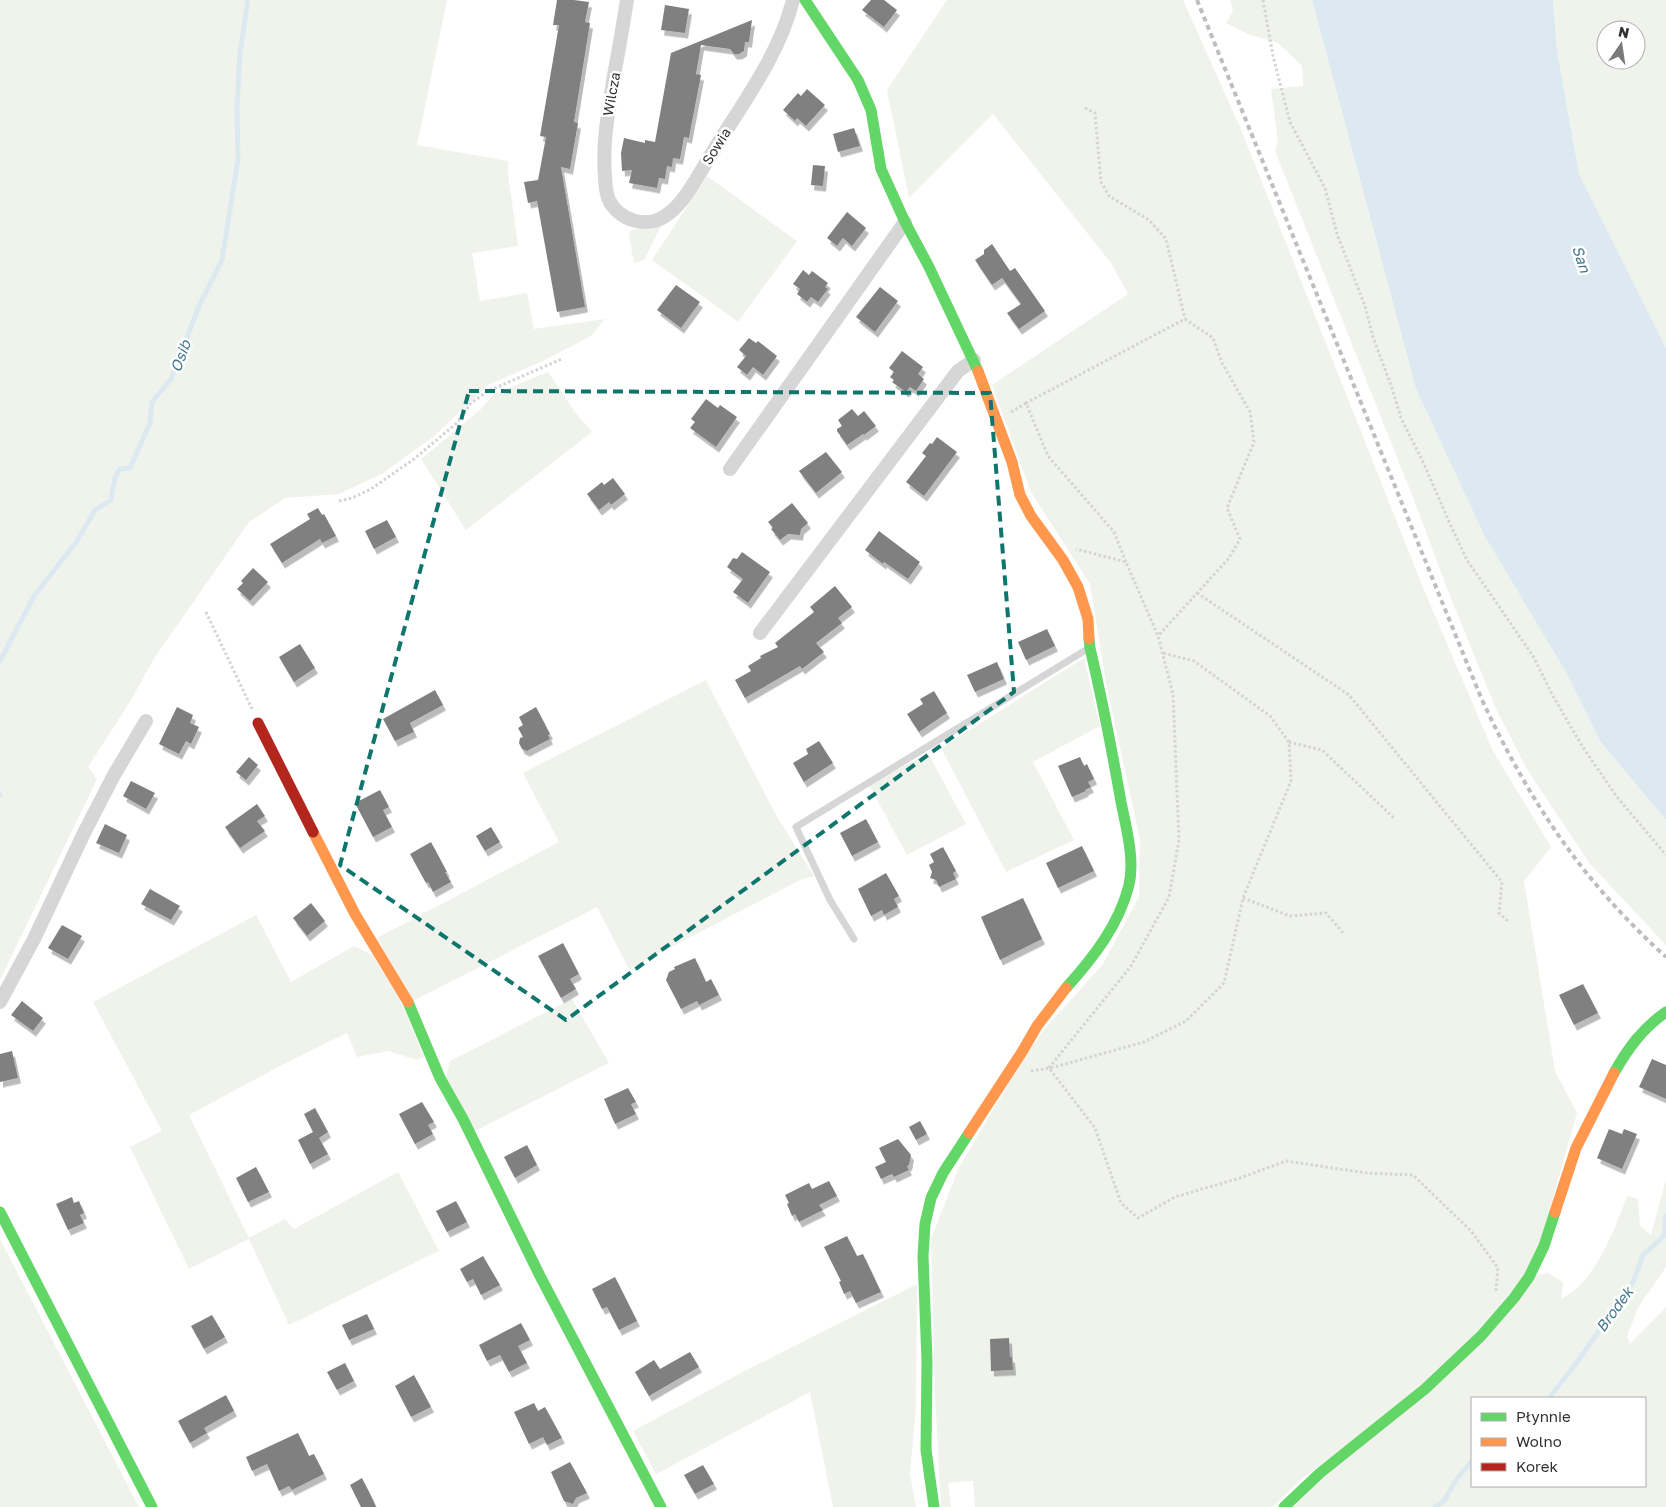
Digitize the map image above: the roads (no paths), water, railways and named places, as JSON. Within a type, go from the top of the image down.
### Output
[{"type":"street","name":"Wilcza","points":[[606,189],[605,128],[627,0]]},
{"type":"street","name":"Sowia","points":[[606,189],[609,199],[619,214],[634,222],[651,222],[668,215],[684,198],[764,69],[776,48],[793,0]]},
{"type":"street","points":[[805,0],[858,80],[871,110],[881,169],[905,222],[974,360],[1012,462],[1020,495],[1031,516],[1063,560],[1078,587],[1088,619],[1090,648],[1108,726],[1128,829],[1130,851],[1129,884],[1113,928],[1084,968],[1054,1002],[1037,1026],[943,1173],[931,1198],[924,1224],[923,1256],[927,1361],[926,1450],[934,1507]]},
{"type":"street","points":[[730,469],[905,222]]},
{"type":"street","points":[[760,633],[958,371],[974,360]]},
{"type":"street","points":[[0,1002],[34,939],[110,783],[146,722]]},
{"type":"street","points":[[258,723],[355,914],[407,999],[440,1078],[463,1119],[540,1276],[661,1507]]},
{"type":"street","points":[[1284,1507],[1346,1452],[1387,1421],[1460,1357],[1494,1323],[1529,1277],[1542,1255],[1575,1151],[1607,1086],[1635,1040],[1658,1016],[1666,1012]]},
{"type":"street","points":[[0,1212],[152,1507]]},
{"type":"lane","points":[[854,939],[830,900],[796,827],[1090,648]]},
{"type":"water","name":"San","points":[[1312,0],[1553,0],[1557,50],[1579,174],[1666,348],[1666,820],[1600,741],[1567,674],[1484,535],[1416,389]]},
{"type":"waterway","name":"Osib","points":[[0,661],[34,596],[77,541],[95,510],[111,500],[115,478],[120,469],[130,468],[150,423],[152,402],[171,379],[199,306],[222,260],[238,160],[237,107],[240,53],[248,0]]},
{"type":"waterway","name":"Brodek","points":[[1550,1397],[1575,1365],[1633,1282],[1643,1255],[1664,1236],[1666,1216]]},
{"type":"waterway","name":"Brodek","points":[[1435,1507],[1444,1501],[1456,1480],[1471,1462]]},
{"type":"railway","points":[[1197,0],[1482,700],[1500,737],[1539,806],[1560,838],[1609,899],[1666,957]]}]
